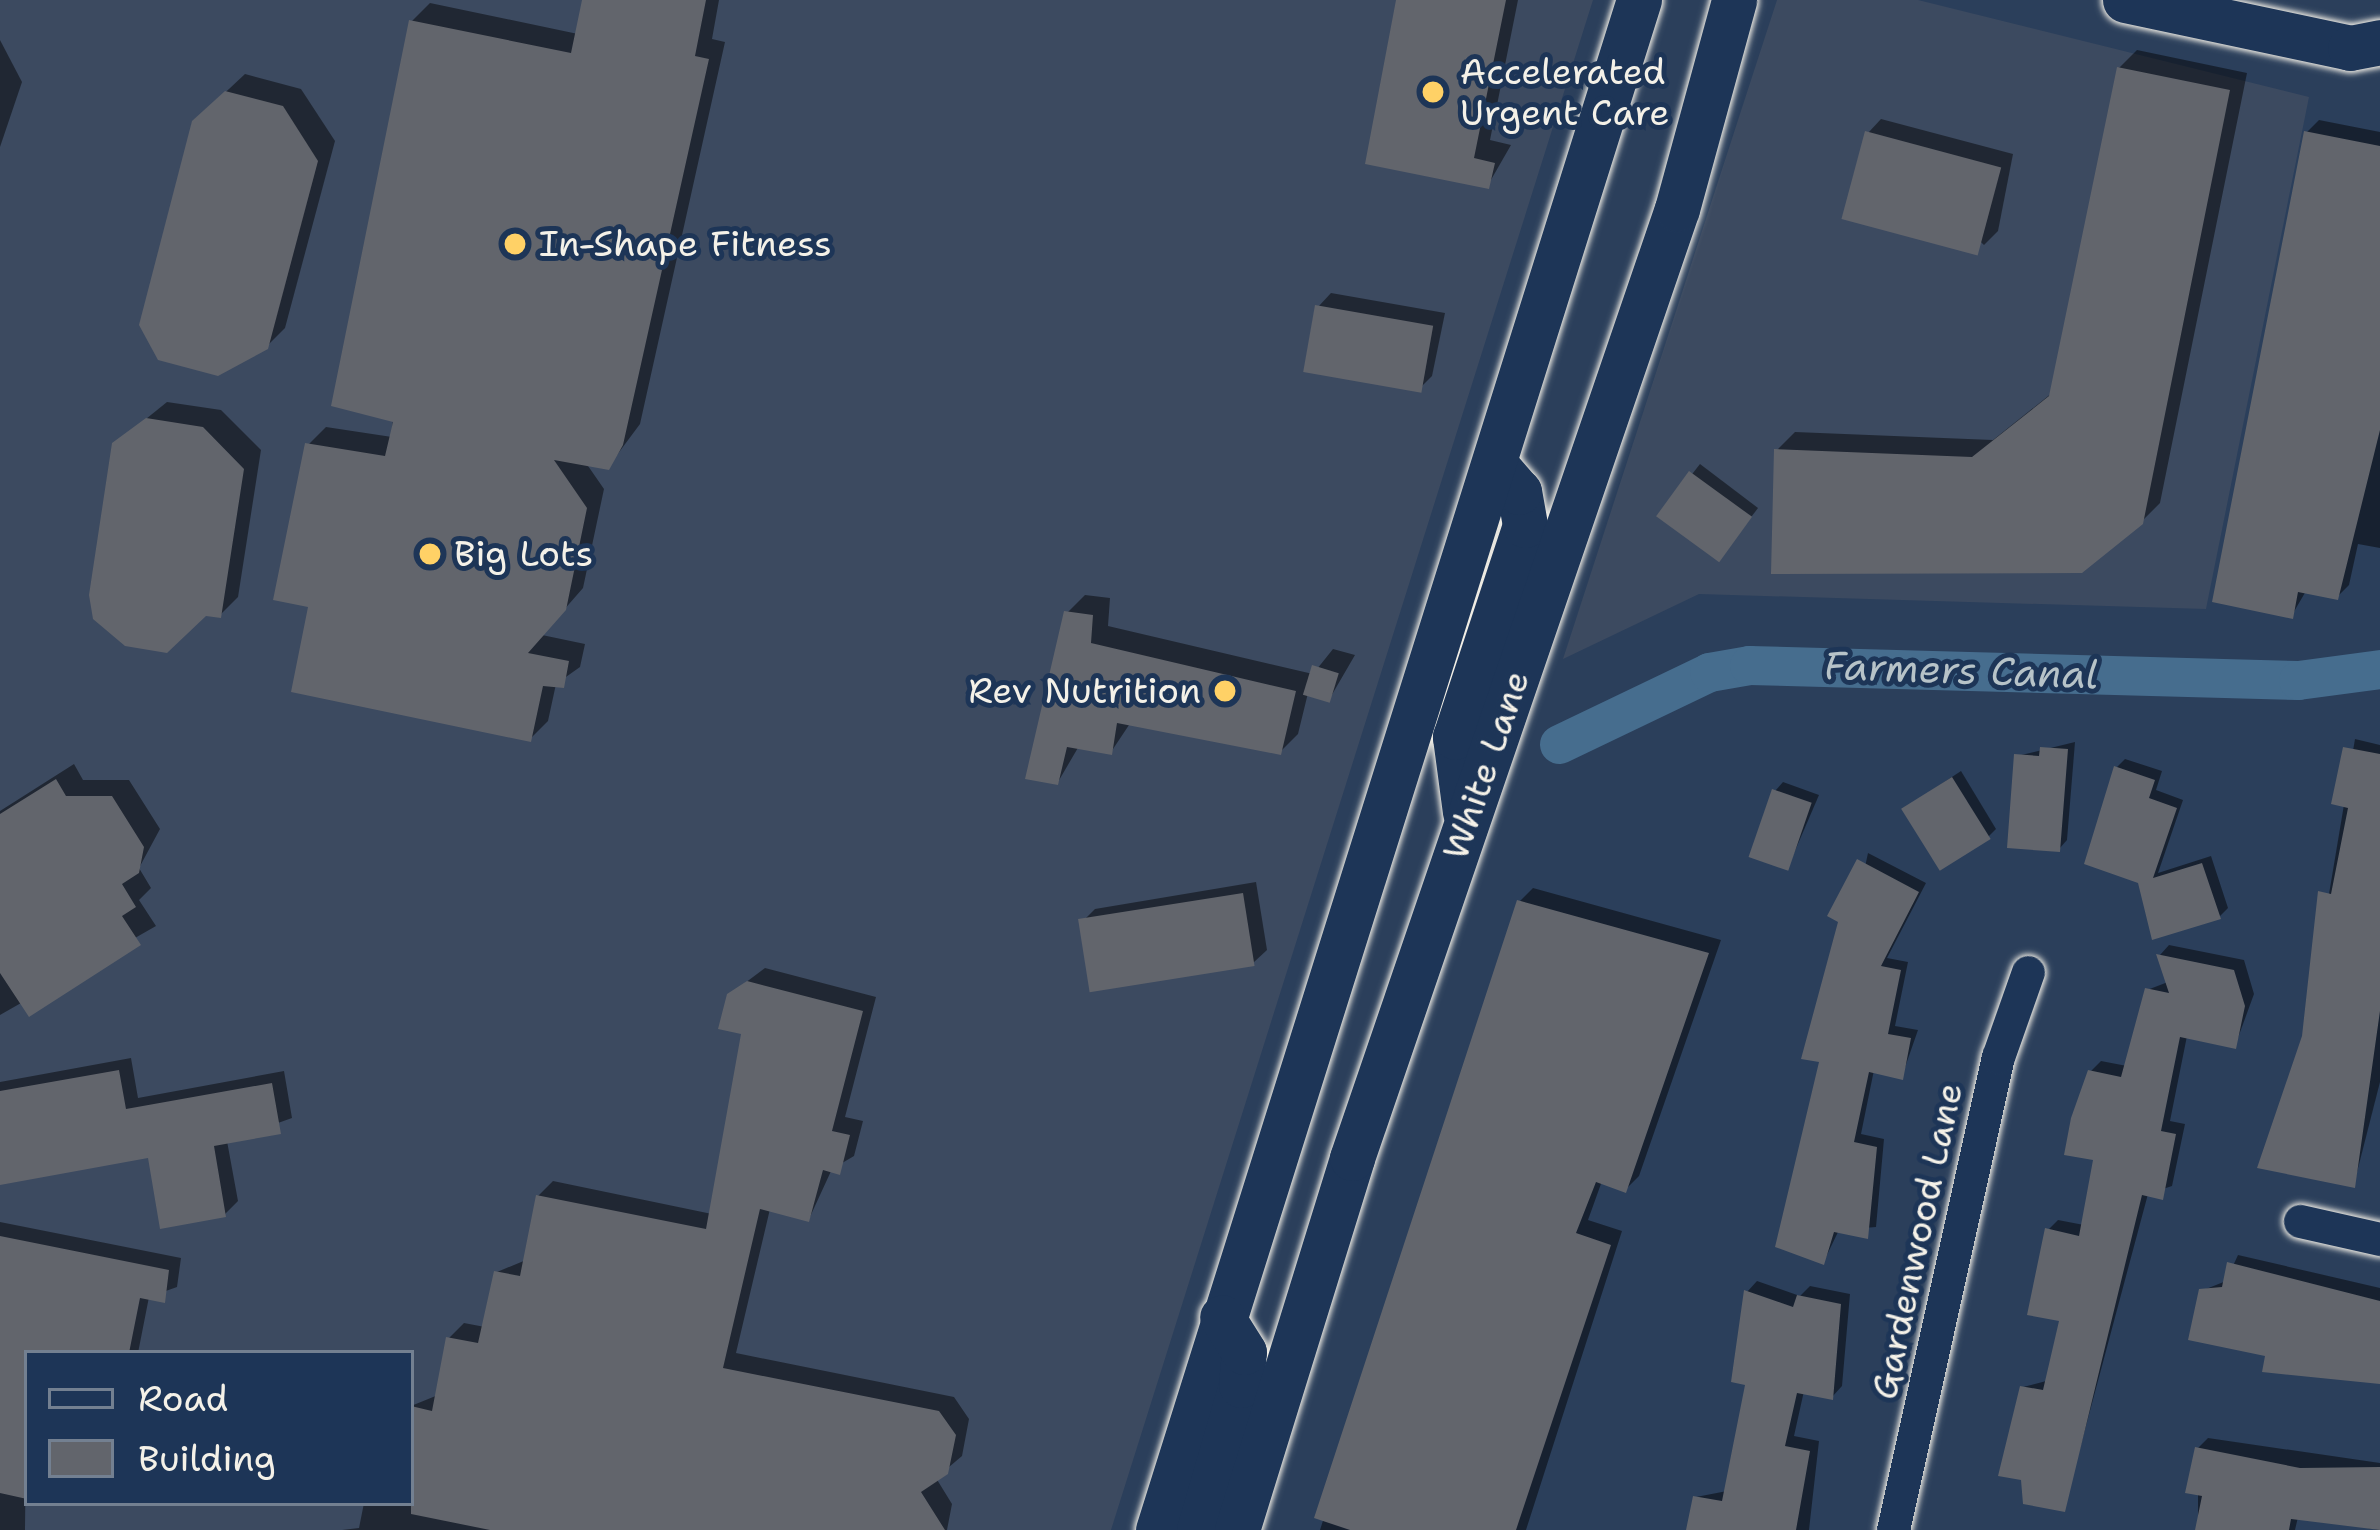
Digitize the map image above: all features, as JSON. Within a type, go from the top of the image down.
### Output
[{"type":"main road","points":[[1158,1530],[1222,1317],[1498,468],[1639,0]]},
{"type":"main road","name":"White Lane","points":[[1237,1530],[1466,821],[1677,208],[1734,0]]},
{"type":"main road","points":[[2126,0],[2350,48],[2380,42]]},
{"type":"main road","points":[[1466,821],[1455,737],[1525,525],[1519,492],[1498,468]]},
{"type":"main road","points":[[1198,1530],[1240,1385],[1244,1352],[1222,1317]]},
{"type":"street","name":"Gardenwood Lane","points":[[1894,1530],[1998,1057],[2028,971]]},
{"type":"street","points":[[2300,1221],[2380,1238]]},
{"type":"shaded area","points":[[0,0],[1593,0],[1111,1530],[0,1530]]},
{"type":"shaded area","points":[[1777,0],[1918,0],[2309,97],[2206,609],[1699,594],[1563,659]]},
{"type":"building","points":[[582,0],[706,0],[695,56],[709,59],[623,445],[609,470],[554,460],[587,508],[566,610],[528,653],[569,661],[564,688],[543,686],[531,742],[291,692],[308,607],[273,600],[305,443],[385,456],[393,422],[331,406],[409,20],[571,53]]},
{"type":"building","name":"Accelerated Urgent Care","points":[[1396,0],[1506,0],[1474,158],[1495,163],[1489,189],[1365,164]]},
{"type":"building","points":[[2117,67],[2230,90],[2143,524],[2082,573],[1771,574],[1774,449],[1972,457],[2049,396]]},
{"type":"building","points":[[225,91],[283,106],[318,161],[268,349],[218,376],[158,360],[139,325],[192,121]]},
{"type":"building","points":[[1865,131],[2001,167],[1978,255],[1841,219]]},
{"type":"building","points":[[2304,131],[2380,146],[2380,430],[2338,600],[2298,592],[2293,619],[2212,602]]},
{"type":"building","points":[[1315,305],[1433,326],[1421,393],[1303,372]]},
{"type":"building","points":[[146,418],[203,427],[244,469],[221,618],[206,616],[167,653],[125,646],[93,619],[89,595],[112,443]]},
{"type":"building","points":[[1689,471],[1752,517],[1719,562],[1656,516]]},
{"type":"building","points":[[1064,611],[1093,615],[1091,643],[1296,691],[1281,755],[1117,723],[1112,755],[1067,747],[1058,785],[1025,779]]},
{"type":"building","points":[[1312,665],[1339,673],[1330,703],[1303,695]]},
{"type":"building","points":[[2040,747],[2068,749],[2060,852],[2007,848],[2014,754],[2039,756]]},
{"type":"building","points":[[2343,747],[2380,754],[2380,1011],[2355,1188],[2257,1168],[2302,1036],[2318,891],[2331,894],[2348,808],[2331,804]]},
{"type":"building","points":[[2114,766],[2155,780],[2149,798],[2177,808],[2153,878],[2202,863],[2221,919],[2152,940],[2138,883],[2084,864]]},
{"type":"building","points":[[1952,777],[1991,839],[1940,871],[1901,809]]},
{"type":"building","points":[[56,779],[66,796],[112,796],[144,847],[139,873],[122,884],[136,907],[122,916],[141,945],[29,1017],[0,973],[0,814]]},
{"type":"building","points":[[1772,789],[1812,803],[1788,871],[1749,857]]},
{"type":"building","points":[[1857,859],[1919,892],[1881,966],[1901,970],[1888,1034],[1911,1038],[1903,1080],[1869,1072],[1854,1142],[1877,1147],[1868,1239],[1834,1232],[1824,1265],[1775,1247],[1819,1062],[1801,1059],[1838,922],[1827,916]]},
{"type":"building","points":[[1243,893],[1255,966],[1090,992],[1078,919]]},
{"type":"building","points":[[1517,900],[1709,953],[1626,1193],[1596,1182],[1576,1233],[1611,1245],[1516,1530],[1350,1530],[1314,1518]]},
{"type":"building","points":[[2156,954],[2234,970],[2245,1006],[2236,1049],[2180,1037],[2161,1131],[2176,1134],[2163,1200],[2142,1195],[2065,1512],[2023,1504],[2021,1480],[1998,1476],[2020,1386],[2043,1390],[2059,1321],[2027,1315],[2045,1228],[2079,1236],[2093,1160],[2064,1155],[2071,1118],[2088,1070],[2121,1077],[2145,988],[2169,993]]},
{"type":"building","points":[[747,981],[863,1011],[832,1131],[850,1135],[840,1175],[823,1170],[809,1222],[760,1209],[723,1368],[939,1411],[956,1435],[948,1474],[921,1492],[945,1530],[490,1530],[411,1514],[414,1407],[432,1411],[446,1337],[478,1343],[494,1271],[520,1276],[536,1195],[706,1229],[741,1034],[718,1029],[727,994]]},
{"type":"building","points":[[119,1070],[126,1109],[272,1083],[281,1134],[214,1146],[226,1217],[160,1229],[148,1158],[0,1185],[0,1091]]},
{"type":"building","points":[[0,1236],[169,1270],[165,1303],[140,1298],[130,1350],[24,1350],[24,1498],[0,1493]]},
{"type":"building","points":[[2227,1262],[2380,1301],[2380,1384],[2262,1372],[2265,1356],[2188,1340],[2199,1289],[2222,1287]]},
{"type":"building","points":[[1744,1290],[1793,1307],[1797,1295],[1841,1304],[1833,1400],[1797,1393],[1785,1446],[1810,1451],[1796,1530],[1686,1530],[1693,1496],[1722,1501],[1745,1385],[1731,1382]]},
{"type":"building","points":[[2195,1447],[2300,1468],[2380,1467],[2380,1530],[2291,1519],[2289,1530],[2195,1530],[2202,1496],[2185,1493]]},
{"type":"waterway","name":"Farmers Canal","points":[[1559,744],[1709,672],[1749,665],[2298,680],[2380,669]]},
{"type":"place","name":"Accelerated Urgent Care","points":[[1433,92]]},
{"type":"place","name":"In-Shape Fitness","points":[[515,244]]},
{"type":"place","name":"Big Lots","points":[[430,554]]},
{"type":"place","name":"Rev Nutrition","points":[[1225,691]]}]
